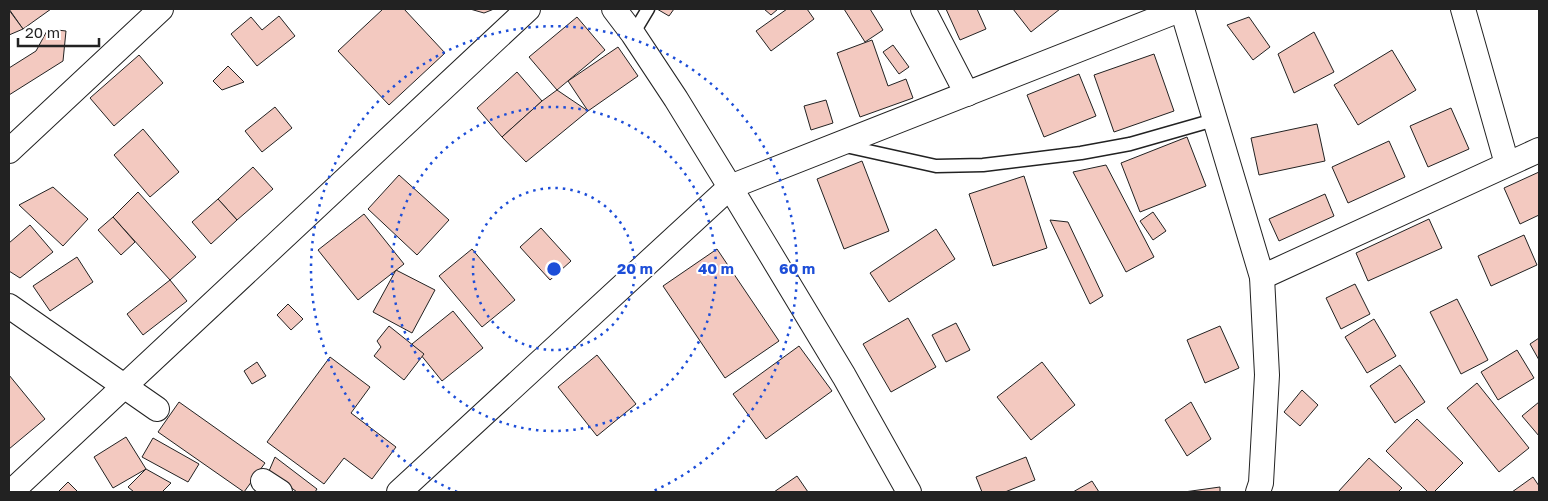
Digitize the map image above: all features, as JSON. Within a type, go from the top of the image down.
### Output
[{"type":"street","points":[[9,151],[160,9]]},
{"type":"street","points":[[11,492],[528,9]]},
{"type":"street","points":[[614,9],[676,99],[730,187],[844,376],[909,492]]},
{"type":"street","points":[[923,9],[967,94]]},
{"type":"street","points":[[398,492],[730,187],[1182,9],[1262,277],[1268,375],[1261,483],[1258,492]]},
{"type":"street","points":[[1463,9],[1508,164]]},
{"type":"street","points":[[1262,277],[1539,150]]},
{"type":"street","points":[[9,306],[157,408]]},
{"type":"lane","points":[[633,34],[648,9]]},
{"type":"lane","points":[[838,145],[936,166],[983,165],[1081,153],[1130,144],[1214,120]]},
{"type":"building","points":[[9,9],[51,9],[23,29]]},
{"type":"building","points":[[383,9],[404,9],[445,53],[389,105],[338,51]]},
{"type":"building","points":[[470,9],[494,9],[484,13]]},
{"type":"building","points":[[657,9],[674,9],[669,16]]},
{"type":"building","points":[[764,9],[778,9],[771,15]]},
{"type":"building","points":[[787,9],[807,9],[814,19],[771,51],[756,31]]},
{"type":"building","points":[[844,9],[870,9],[883,30],[865,42]]},
{"type":"building","points":[[946,9],[977,9],[986,29],[960,40]]},
{"type":"building","points":[[1013,9],[1060,9],[1031,32]]},
{"type":"building","points":[[9,10],[23,29],[9,35]]},
{"type":"building","points":[[279,16],[295,36],[257,66],[231,34],[251,17],[262,30]]},
{"type":"building","points":[[577,17],[605,50],[557,90],[529,57]]},
{"type":"building","points":[[1249,17],[1270,47],[1253,60],[1227,25]]},
{"type":"building","points":[[48,29],[66,31],[63,61],[9,95],[9,68],[36,51]]},
{"type":"building","points":[[1314,32],[1334,72],[1294,93],[1278,54]]},
{"type":"building","points":[[872,40],[888,86],[906,79],[913,98],[860,117],[837,53]]},
{"type":"building","points":[[893,45],[909,67],[899,74],[883,52]]},
{"type":"building","points":[[618,47],[638,76],[588,111],[568,81]]},
{"type":"building","points":[[1392,50],[1416,90],[1358,125],[1334,85]]},
{"type":"building","points":[[1154,54],[1174,111],[1114,132],[1094,75]]},
{"type":"building","points":[[139,55],[163,83],[114,126],[90,98]]},
{"type":"building","points":[[228,66],[244,82],[222,90],[213,81]]},
{"type":"building","points":[[517,72],[542,101],[502,137],[477,108]]},
{"type":"building","points":[[1079,74],[1096,116],[1044,137],[1027,95]]},
{"type":"building","points":[[557,90],[588,111],[526,162],[502,137]]},
{"type":"building","points":[[826,100],[833,123],[811,130],[804,106]]},
{"type":"building","points":[[275,107],[292,128],[262,152],[245,131]]},
{"type":"building","points":[[1451,108],[1469,149],[1428,167],[1410,126]]},
{"type":"building","points":[[1317,124],[1325,161],[1259,175],[1251,138]]},
{"type":"building","points":[[143,129],[179,172],[150,197],[114,155]]},
{"type":"building","points":[[1187,137],[1206,186],[1140,212],[1121,163]]},
{"type":"building","points":[[1389,141],[1405,177],[1348,203],[1332,167]]},
{"type":"building","points":[[862,161],[889,231],[844,249],[817,179]]},
{"type":"building","points":[[1106,165],[1154,257],[1126,272],[1073,172]]},
{"type":"building","points":[[253,167],[273,189],[237,220],[218,199]]},
{"type":"building","points":[[1539,172],[1539,215],[1520,224],[1504,188]]},
{"type":"building","points":[[399,175],[449,220],[417,255],[368,209]]},
{"type":"building","points":[[1024,176],[1047,248],[993,266],[969,194]]},
{"type":"building","points":[[53,187],[88,219],[63,246],[19,205]]},
{"type":"building","points":[[138,192],[196,257],[170,280],[113,217]]},
{"type":"building","points":[[1325,194],[1334,216],[1279,241],[1269,219]]},
{"type":"building","points":[[218,199],[237,220],[211,244],[192,222]]},
{"type":"building","points":[[1153,212],[1166,231],[1153,240],[1140,221]]},
{"type":"building","points":[[364,214],[404,264],[358,300],[318,250]]},
{"type":"building","points":[[113,217],[135,242],[121,255],[98,230]]},
{"type":"building","points":[[1429,219],[1442,248],[1368,281],[1356,253]]},
{"type":"building","points":[[1050,220],[1068,222],[1103,296],[1090,304]]},
{"type":"building","points":[[30,225],[53,252],[20,278],[9,271],[9,243]]},
{"type":"building","points":[[541,228],[571,261],[550,280],[520,247]]},
{"type":"building","points":[[936,229],[955,259],[889,302],[870,273]]},
{"type":"building","points":[[1524,235],[1537,265],[1491,286],[1478,256]]},
{"type":"building","points":[[472,249],[515,300],[482,327],[439,276]]},
{"type":"building","points":[[717,249],[779,341],[725,378],[663,286]]},
{"type":"building","points":[[77,257],[93,282],[50,311],[33,286]]},
{"type":"building","points":[[396,270],[435,290],[412,333],[373,312]]},
{"type":"building","points":[[170,280],[187,301],[143,335],[127,314]]},
{"type":"building","points":[[1355,284],[1370,314],[1341,329],[1326,298]]},
{"type":"building","points":[[1457,299],[1488,360],[1461,374],[1430,312]]},
{"type":"building","points":[[288,304],[303,319],[291,330],[277,315]]},
{"type":"building","points":[[453,311],[483,348],[442,381],[412,344]]},
{"type":"building","points":[[908,318],[936,367],[891,392],[863,344]]},
{"type":"building","points":[[1374,319],[1396,356],[1367,373],[1345,337]]},
{"type":"building","points":[[956,323],[970,350],[946,362],[932,335]]},
{"type":"building","points":[[389,326],[424,354],[404,380],[374,356],[381,347],[377,341]]},
{"type":"building","points":[[1220,326],[1239,368],[1205,383],[1187,340]]},
{"type":"building","points":[[1539,338],[1539,360],[1530,344]]},
{"type":"building","points":[[799,346],[832,391],[766,439],[733,394]]},
{"type":"building","points":[[1517,350],[1534,378],[1498,400],[1481,372]]},
{"type":"building","points":[[597,355],[636,404],[597,436],[558,387]]},
{"type":"building","points":[[330,357],[370,387],[351,413],[396,447],[372,479],[344,458],[324,484],[267,442]]},
{"type":"building","points":[[257,362],[266,376],[252,384],[244,371]]},
{"type":"building","points":[[1042,362],[1075,405],[1031,440],[997,397]]},
{"type":"building","points":[[1400,365],[1425,402],[1395,423],[1370,386]]},
{"type":"building","points":[[9,375],[45,419],[9,449]]},
{"type":"building","points":[[1477,383],[1529,448],[1499,472],[1447,408]]},
{"type":"building","points":[[1302,390],[1318,405],[1300,426],[1284,412]]},
{"type":"building","points":[[179,402],[265,463],[244,492],[158,432]]},
{"type":"building","points":[[1191,402],[1211,439],[1187,456],[1165,420]]},
{"type":"building","points":[[1539,402],[1539,436],[1522,416]]},
{"type":"building","points":[[1417,419],[1463,463],[1434,492],[1428,492],[1386,451]]},
{"type":"building","points":[[126,437],[146,469],[113,488],[94,457]]},
{"type":"building","points":[[153,438],[199,464],[188,482],[142,457]]},
{"type":"building","points":[[275,457],[317,489],[315,492],[297,492],[269,471]]},
{"type":"building","points":[[1026,457],[1035,480],[1005,492],[982,492],[976,477]]},
{"type":"building","points":[[1369,458],[1402,488],[1398,492],[1338,492]]},
{"type":"building","points":[[146,469],[171,483],[162,492],[134,492],[128,487]]},
{"type":"building","points":[[797,476],[808,492],[774,492]]},
{"type":"building","points":[[1533,477],[1539,486],[1539,492],[1512,492]]},
{"type":"building","points":[[1092,481],[1099,492],[1073,492]]},
{"type":"building","points":[[68,482],[78,492],[58,492]]},
{"type":"building","points":[[1220,487],[1220,492],[1184,492]]}]
